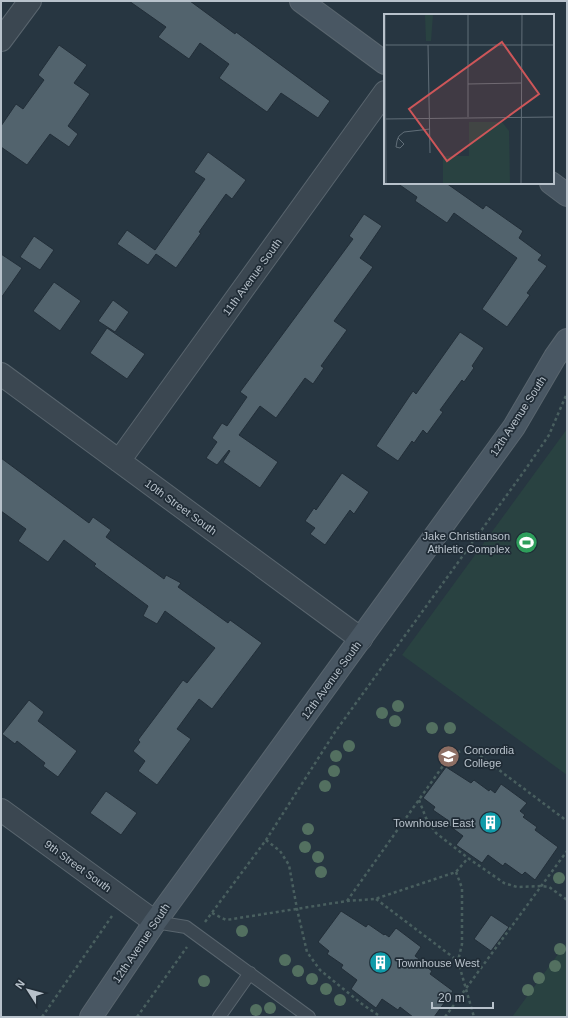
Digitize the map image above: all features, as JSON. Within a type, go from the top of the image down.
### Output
[{"type":"street","points":[[1,40],[30,1]]},
{"type":"street","points":[[302,1],[384,62]]},
{"type":"street","name":"11th Avenue South","points":[[119,461],[384,93]]},
{"type":"street","points":[[552,184],[567,195]]},
{"type":"street","name":"12th Avenue South","points":[[91,1017],[155,922],[514,427],[555,357],[567,340]]},
{"type":"street","name":"10th Street South","points":[[1,374],[361,639]]},
{"type":"street","name":"9th Street South","points":[[1,810],[155,922]]},
{"type":"lane","points":[[155,922],[186,927],[309,1017]]},
{"type":"lane","points":[[219,1017],[250,973]]},
{"type":"path","points":[[381,1017],[362,1004],[320,970],[307,952],[289,865],[280,850],[266,840],[335,732],[549,435],[567,393]]},
{"type":"path","points":[[347,901],[450,756],[459,751],[470,751],[479,755],[567,821]]},
{"type":"path","points":[[418,800],[426,818],[436,833],[468,858],[504,882],[517,887],[549,887],[567,900]]},
{"type":"path","points":[[445,1017],[567,851]]},
{"type":"path","points":[[212,913],[226,920],[347,901],[375,899],[456,872],[468,858]]},
{"type":"path","points":[[456,872],[462,888],[462,944],[458,961],[474,1017]]},
{"type":"path","points":[[375,899],[458,961]]},
{"type":"path","points":[[42,1017],[124,900]]},
{"type":"green space","name":"Jake Christianson Athletic Complex","points":[[567,429],[567,775],[402,655]]},
{"type":"green space","points":[[567,942],[567,1017],[512,1017]]},
{"type":"building","points":[[129,1],[190,1],[235,34],[236,32],[330,101],[318,118],[281,93],[267,112],[219,78],[229,64],[200,43],[189,59],[158,37],[166,27]]},
{"type":"building","points":[[59,45],[87,65],[74,83],[90,94],[68,126],[78,134],[69,147],[50,134],[27,165],[1,147],[1,126],[16,104],[23,109],[44,80],[38,75]]},
{"type":"building","points":[[208,152],[246,180],[232,199],[226,194],[176,268],[156,254],[148,265],[117,244],[127,230],[155,250],[205,179],[194,172]]},
{"type":"building","points":[[398,184],[447,184],[483,209],[486,205],[523,231],[519,238],[542,255],[538,260],[547,266],[527,293],[530,295],[507,327],[482,309],[517,258],[454,213],[447,223],[415,201],[417,197]]},
{"type":"building","points":[[364,214],[382,226],[360,258],[373,267],[334,321],[347,330],[321,366],[324,368],[313,384],[305,378],[276,418],[260,406],[239,435],[278,462],[260,488],[223,462],[230,451],[229,450],[217,465],[206,458],[217,442],[212,438],[222,423],[227,426],[247,397],[240,392],[353,239],[349,236]]},
{"type":"building","points":[[34,236],[54,250],[40,270],[20,257]]},
{"type":"building","points":[[1,254],[22,268],[1,298]]},
{"type":"building","points":[[54,282],[81,301],[60,331],[33,311]]},
{"type":"building","points":[[113,300],[129,312],[115,332],[98,321]]},
{"type":"building","points":[[107,328],[145,354],[127,379],[90,353]]},
{"type":"building","points":[[460,332],[484,348],[472,366],[474,368],[464,382],[462,380],[440,410],[443,412],[427,434],[423,430],[414,443],[412,441],[398,461],[376,446],[413,391],[416,394]]},
{"type":"building","points":[[1,458],[89,523],[93,517],[111,530],[106,537],[164,579],[166,575],[181,583],[178,587],[228,623],[230,620],[262,643],[212,709],[199,699],[177,729],[191,739],[157,785],[138,771],[145,761],[133,751],[140,742],[138,740],[183,680],[187,683],[215,648],[165,611],[157,624],[143,616],[148,606],[94,566],[96,564],[64,540],[48,562],[18,541],[26,529],[1,511]]},
{"type":"building","points":[[342,473],[369,492],[354,514],[350,510],[325,545],[310,534],[315,528],[305,521],[314,508],[316,510]]},
{"type":"building","points":[[29,700],[44,712],[38,721],[77,751],[58,777],[43,766],[45,763],[17,741],[15,744],[2,734]]},
{"type":"building","name":"Townhouse East","points":[[446,767],[471,783],[474,780],[489,791],[490,789],[495,793],[501,784],[527,803],[520,811],[525,815],[523,817],[537,827],[535,830],[558,847],[535,880],[525,872],[522,875],[505,863],[503,866],[488,855],[482,863],[456,845],[463,836],[447,824],[449,821],[433,810],[435,807],[423,798]]},
{"type":"building","points":[[106,791],[137,813],[121,835],[90,813]]},
{"type":"building","name":"Townhouse West","points":[[341,911],[366,927],[368,924],[389,937],[396,928],[421,947],[415,956],[419,959],[418,961],[432,971],[430,974],[453,991],[434,1017],[413,1017],[400,1007],[398,1010],[382,999],[376,1008],[351,989],[357,980],[341,968],[343,965],[327,954],[329,951],[318,942]]},
{"type":"building","points":[[491,915],[509,927],[491,951],[474,939]]},
{"type":"place","name":"Jake Christianson Athletic Complex","points":[[526,542]]},
{"type":"place","name":"Concordia College","points":[[448,756]]},
{"type":"place","name":"Townhouse East","points":[[490,823]]},
{"type":"place","name":"Townhouse West","points":[[381,963]]}]
